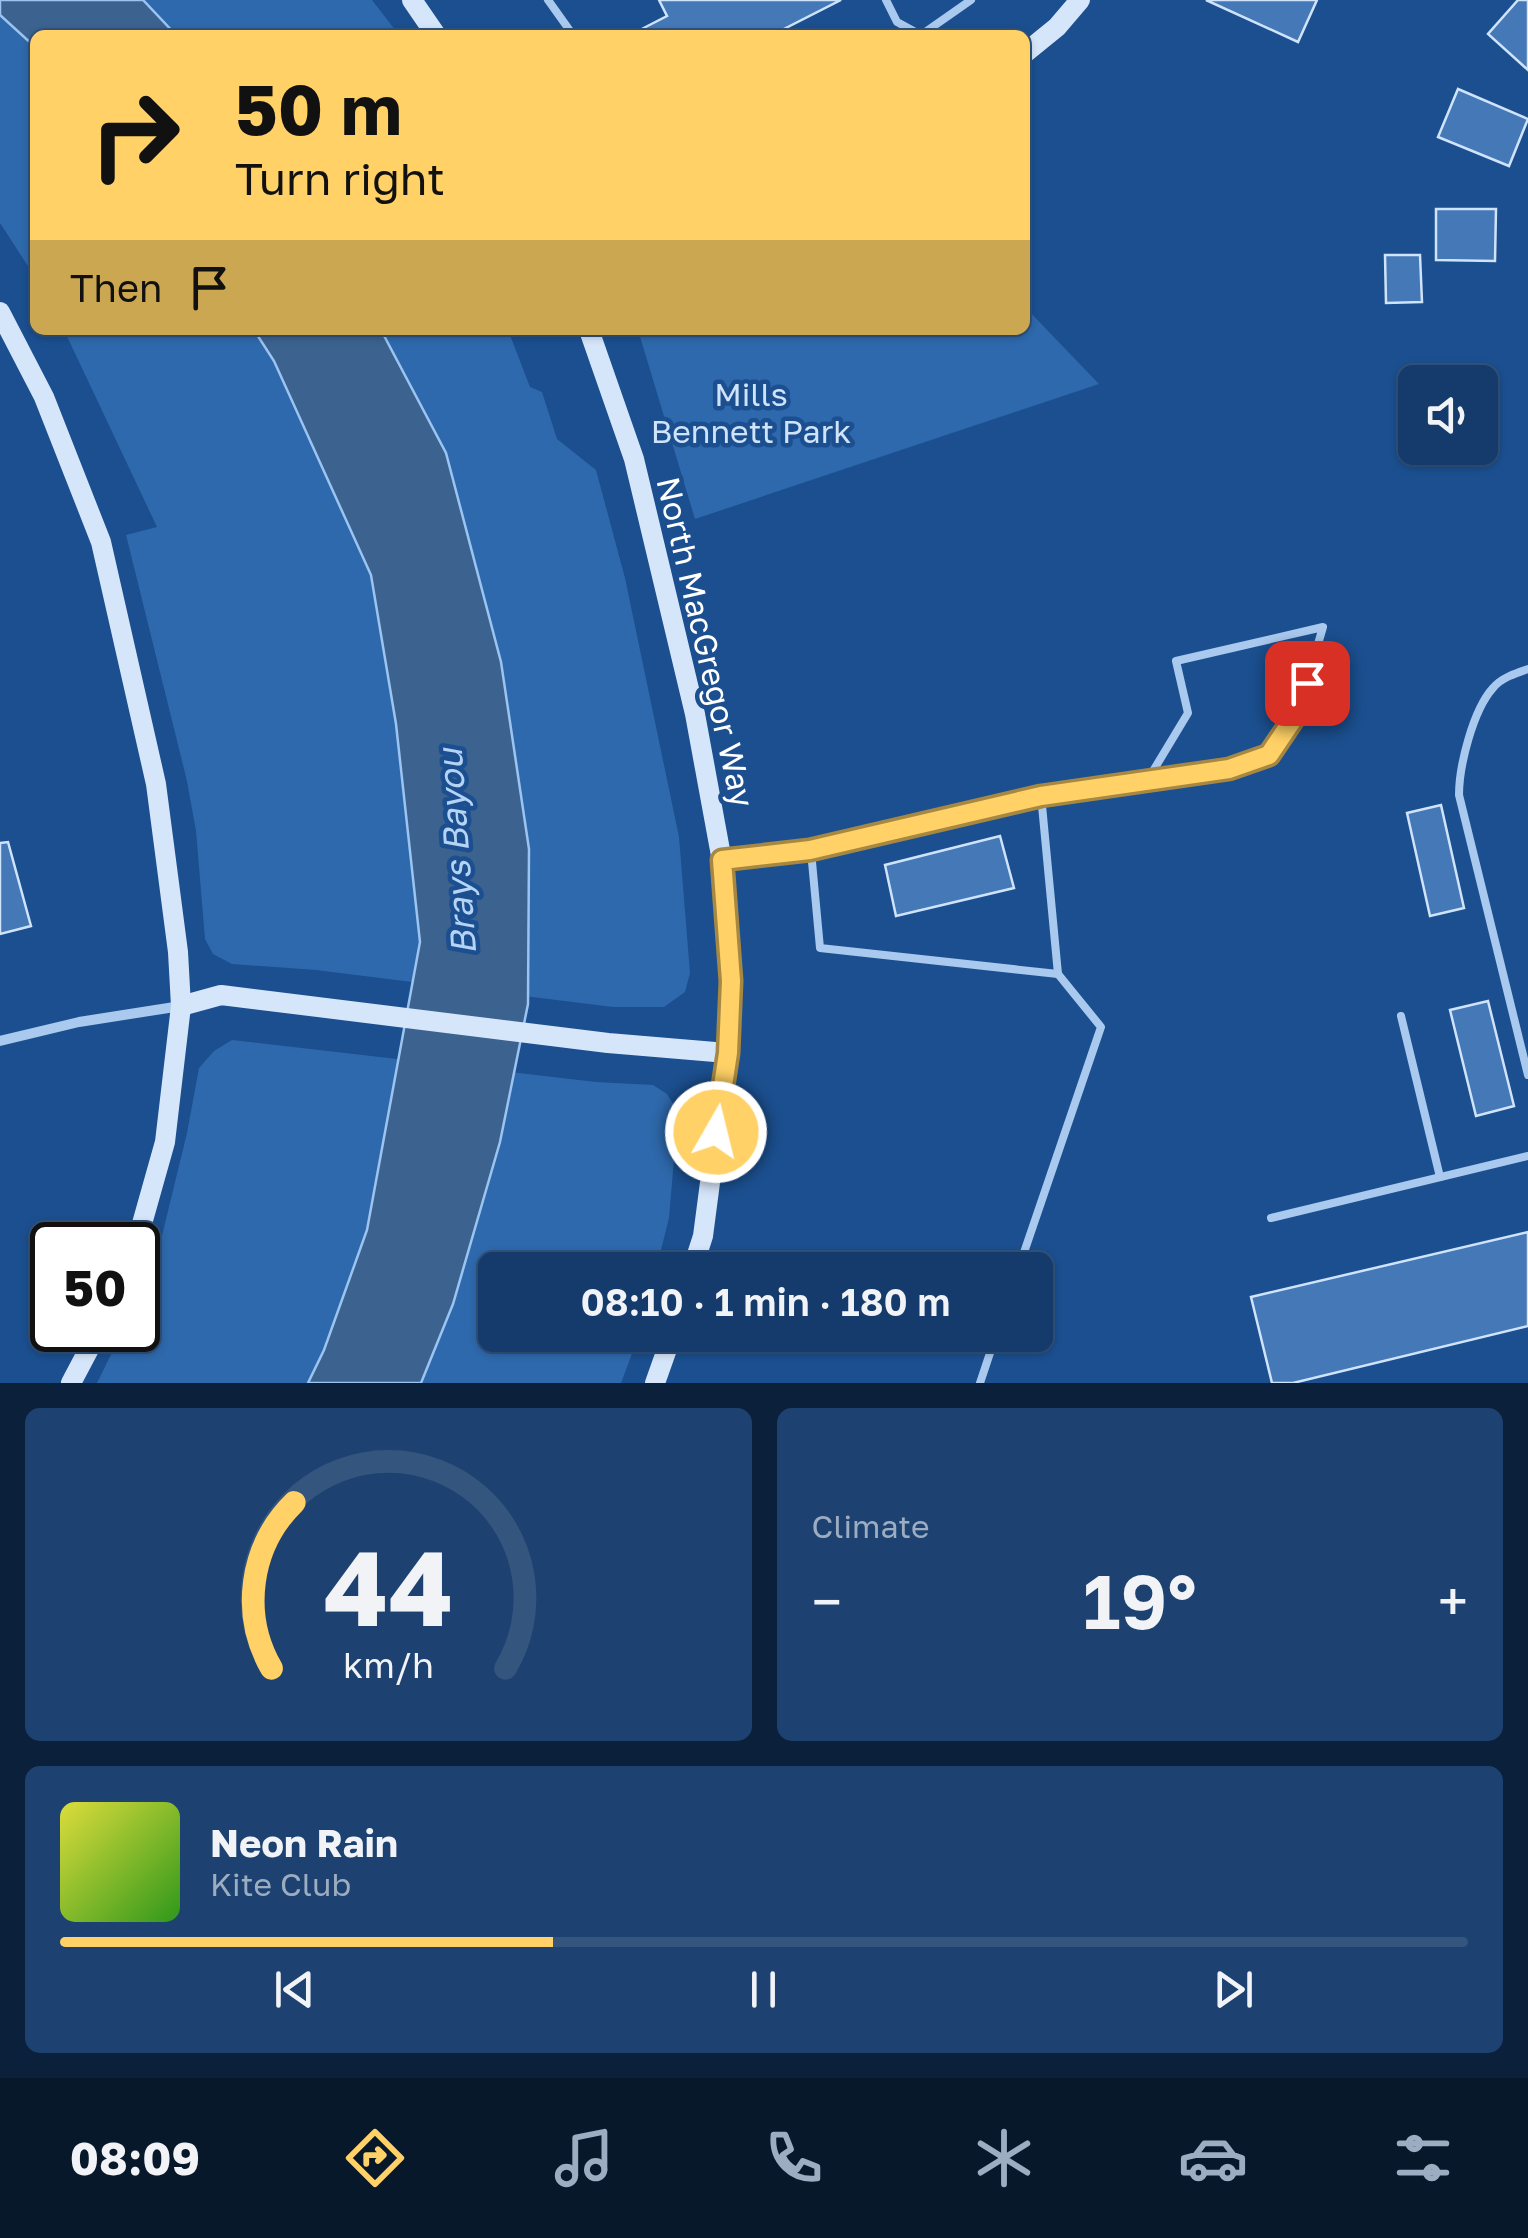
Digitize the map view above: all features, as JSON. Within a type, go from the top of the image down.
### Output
[{"type":"main road","points":[[412,0],[433,30]]},
{"type":"main road","points":[[1030,49],[1057,27],[1080,0]]},
{"type":"main road","points":[[0,312],[44,397],[101,542],[156,784],[178,952],[180,1006],[165,1142],[142,1222]]},
{"type":"main road","name":"North MacGregor Way","points":[[591,335],[638,476],[694,714],[722,860],[731,981],[728,1053],[698,1252]]},
{"type":"main road","points":[[180,1006],[221,995],[608,1043],[728,1053]]},
{"type":"main road","points":[[71,1383],[87,1352]]},
{"type":"main road","points":[[655,1383],[666,1352]]},
{"type":"street","points":[[0,1041],[79,1022],[180,1006]]},
{"type":"lane","points":[[548,0],[569,30]]},
{"type":"lane","points":[[886,0],[897,22],[912,30]]},
{"type":"lane","points":[[928,30],[971,0]]},
{"type":"lane","points":[[722,860],[810,850],[1041,796],[1146,781],[1229,769],[1269,755],[1298,712],[1323,627],[1176,661],[1188,713],[1146,781]]},
{"type":"lane","points":[[1528,669],[1503,679],[1482,704],[1462,764],[1459,795],[1528,1075]]},
{"type":"lane","points":[[1024,1252],[1101,1027],[1058,974],[1041,796]]},
{"type":"lane","points":[[810,850],[820,948],[1058,974]]},
{"type":"lane","points":[[1401,1016],[1440,1177]]},
{"type":"lane","points":[[1271,1218],[1528,1156]]},
{"type":"lane","points":[[980,1383],[990,1352]]},
{"type":"green space","points":[[0,0],[372,0],[395,30],[30,30],[30,269],[0,223]]},
{"type":"green space","name":"Mills Bennett Park","points":[[1030,312],[1099,384],[695,519],[640,335],[1030,335]]},
{"type":"green space","points":[[66,335],[510,335],[530,387],[542,392],[557,439],[596,470],[625,578],[679,837],[690,973],[685,992],[664,1007],[613,1007],[316,970],[232,964],[213,954],[205,939],[196,831],[187,781],[126,535],[157,527]]},
{"type":"green space","points":[[232,1040],[596,1082],[653,1085],[667,1094],[678,1112],[669,1218],[660,1252],[478,1252],[478,1352],[633,1352],[621,1383],[97,1383],[112,1352],[160,1352],[160,1244],[199,1068],[214,1051]]},
{"type":"water","points":[[0,0],[143,0],[171,30],[30,30],[30,42],[0,15]]},
{"type":"water","name":"Brays Bayou","points":[[257,335],[384,335],[446,453],[501,662],[529,849],[528,1004],[500,1142],[453,1304],[421,1383],[308,1383],[324,1350],[367,1230],[420,942],[396,724],[371,575],[274,361]]},
{"type":"building","points":[[659,0],[841,0],[782,30],[640,30],[667,16]]},
{"type":"building","points":[[1206,0],[1317,0],[1298,42]]},
{"type":"building","points":[[1518,0],[1528,0],[1528,70],[1488,34]]},
{"type":"building","points":[[1458,89],[1528,119],[1509,166],[1438,137]]},
{"type":"building","points":[[1436,209],[1496,209],[1495,261],[1436,260]]},
{"type":"building","points":[[1385,255],[1420,255],[1422,302],[1386,303]]},
{"type":"building","points":[[1441,805],[1464,908],[1430,916],[1407,813]]},
{"type":"building","points":[[1000,836],[1014,888],[896,916],[885,865]]},
{"type":"building","points":[[8,842],[31,926],[0,934],[0,843]]},
{"type":"building","points":[[1488,1001],[1514,1106],[1476,1116],[1450,1010]]},
{"type":"building","points":[[1528,1232],[1528,1326],[1293,1383],[1272,1383],[1251,1297]]},
{"type":"route","points":[[716,1132],[728,1053],[731,981],[722,860],[810,850],[1041,796],[1229,769],[1269,755],[1298,712],[1307,683]]}]
